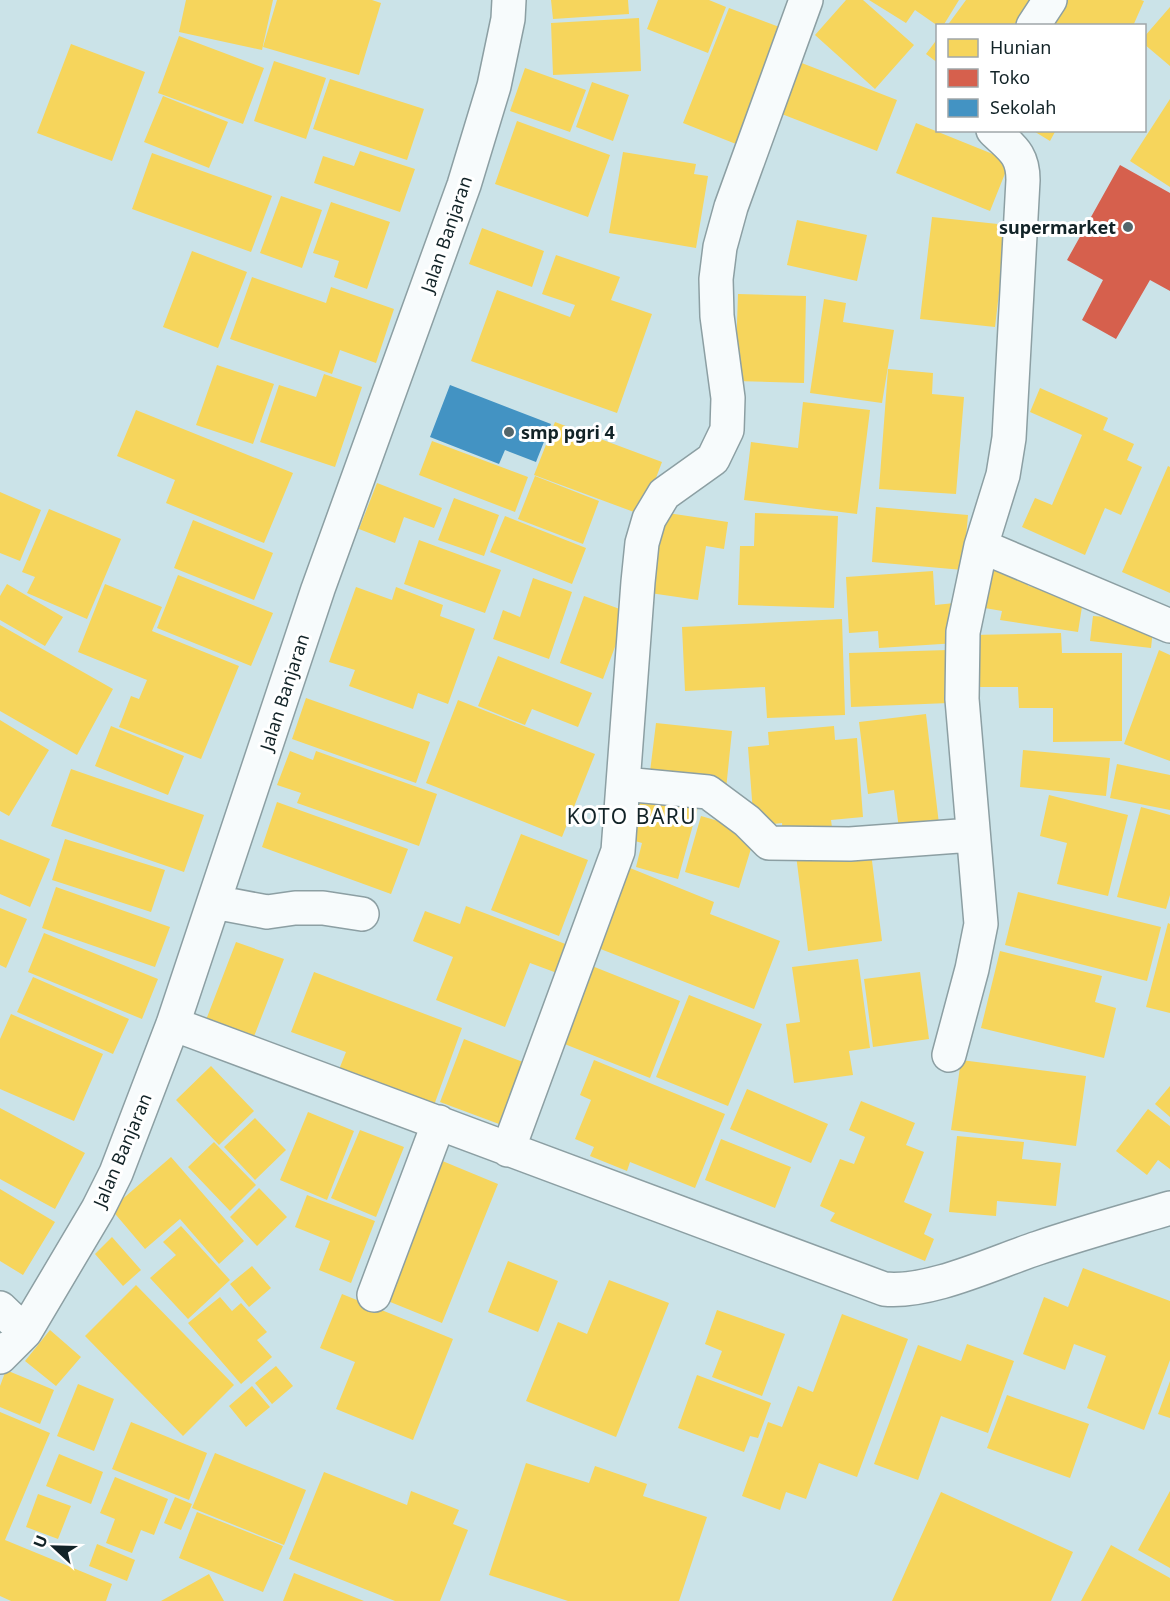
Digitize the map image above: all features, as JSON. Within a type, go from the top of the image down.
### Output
[{"type":"street","name":"Jalan Banjaran","points":[[0,1357],[25,1332],[98,1209],[116,1173],[173,1024],[318,589],[464,185],[494,86],[508,19],[509,0]]},
{"type":"street","points":[[508,1150],[618,851],[642,543],[650,519],[664,494],[713,459],[727,430],[728,398],[717,316],[716,279],[720,247],[731,207],[806,0]]},
{"type":"street","points":[[1034,24],[1050,0]]},
{"type":"street","points":[[949,1055],[972,969],[981,924],[962,699],[963,632],[981,546],[1003,475],[1009,438],[1023,180],[1023,165],[1019,156],[995,132]]},
{"type":"street","points":[[981,546],[1170,626]]},
{"type":"street","points":[[624,784],[708,792],[747,821],[769,843],[850,844],[972,835]]},
{"type":"street","points":[[214,902],[267,912],[295,908],[323,908],[362,914]]},
{"type":"street","points":[[173,1024],[850,1278],[902,1291],[928,1286],[1071,1237],[1170,1208]]},
{"type":"street","points":[[374,1295],[439,1122]]},
{"type":"street","points":[[0,1308],[25,1332]]},
{"type":"building: Hunian","points":[[186,0],[273,0],[262,50],[179,32]]},
{"type":"building: Hunian","points":[[277,0],[372,0],[381,3],[359,75],[263,47]]},
{"type":"building: Hunian","points":[[551,0],[628,0],[629,14],[553,19]]},
{"type":"building: Hunian","points":[[658,0],[709,0],[726,7],[708,53],[647,29]]},
{"type":"building: Hunian","points":[[846,0],[863,0],[914,45],[875,89],[815,35]]},
{"type":"building: Hunian","points":[[869,0],[959,0],[944,24],[936,25],[915,10],[906,23]]},
{"type":"building: Hunian","points":[[966,0],[1032,0],[1014,24],[948,24]]},
{"type":"building: Hunian","points":[[1058,0],[1144,1],[1134,24],[1049,24]]},
{"type":"building: Hunian","points":[[1170,7],[1170,66],[1146,46],[1146,35]]},
{"type":"building: Hunian","points":[[729,8],[782,28],[736,144],[683,123]]},
{"type":"building: Hunian","points":[[639,18],[641,71],[553,75],[551,23]]},
{"type":"building: Hunian","points":[[179,36],[264,68],[243,124],[158,93]]},
{"type":"building: Hunian","points":[[936,41],[936,62],[926,54]]},
{"type":"building: Hunian","points":[[71,44],[145,72],[112,161],[37,133]]},
{"type":"building: Hunian","points":[[794,60],[897,100],[877,151],[774,111]]},
{"type":"building: Hunian","points":[[274,61],[326,78],[306,139],[254,121]]},
{"type":"building: Hunian","points":[[525,68],[586,90],[570,132],[510,111]]},
{"type":"building: Hunian","points":[[330,79],[424,109],[407,160],[313,129]]},
{"type":"building: Hunian","points":[[592,82],[629,95],[613,141],[576,127]]},
{"type":"building: Hunian","points":[[163,96],[228,122],[209,168],[144,142]]},
{"type":"building: Hunian","points":[[1170,99],[1170,187],[1130,161]]},
{"type":"building: Hunian","points":[[517,121],[610,155],[588,217],[495,184]]},
{"type":"building: Hunian","points":[[916,123],[1010,161],[990,211],[896,173]]},
{"type":"building: Hunian","points":[[1035,132],[1055,132],[1050,141]]},
{"type":"building: Hunian","points":[[360,151],[415,169],[400,212],[314,183],[323,156],[354,166]]},
{"type":"building: Hunian","points":[[623,152],[696,164],[694,174],[708,176],[696,248],[609,233]]},
{"type":"building: Hunian","points":[[152,153],[272,196],[251,252],[132,209]]},
{"type":"building: Hunian","points":[[281,196],[322,210],[302,268],[260,253]]},
{"type":"building: Hunian","points":[[331,202],[390,222],[367,289],[334,277],[339,261],[313,253]]},
{"type":"building: Hunian","points":[[932,217],[1007,225],[995,327],[920,319]]},
{"type":"building: Hunian","points":[[797,220],[867,235],[857,281],[787,265]]},
{"type":"building: Hunian","points":[[482,228],[544,251],[532,287],[469,264]]},
{"type":"building: Hunian","points":[[192,251],[247,272],[218,348],[163,327]]},
{"type":"building: Hunian","points":[[556,255],[620,277],[611,300],[652,314],[617,413],[471,361],[497,290],[570,317],[575,305],[542,294]]},
{"type":"building: Hunian","points":[[252,277],[326,303],[331,287],[394,309],[376,363],[340,350],[332,374],[230,339]]},
{"type":"building: Hunian","points":[[738,294],[806,296],[804,383],[735,381]]},
{"type":"building: Hunian","points":[[824,299],[846,303],[843,322],[894,330],[882,403],[810,393]]},
{"type":"building: Hunian","points":[[217,365],[274,384],[253,444],[196,425]]},
{"type":"building: Hunian","points":[[888,369],[933,373],[932,394],[964,397],[956,494],[879,489]]},
{"type":"building: Hunian","points":[[324,374],[362,387],[335,467],[260,442],[279,385],[316,397]]},
{"type":"building: Hunian","points":[[1040,388],[1108,418],[1103,430],[1134,444],[1127,460],[1142,467],[1121,515],[1105,508],[1085,555],[1022,527],[1035,498],[1052,505],[1082,435],[1030,412]]},
{"type":"building: Hunian","points":[[803,402],[870,410],[857,514],[744,500],[751,442],[798,448]]},
{"type":"building: Hunian","points":[[136,410],[293,473],[264,543],[166,503],[175,480],[117,456]]},
{"type":"building: Hunian","points":[[555,422],[662,462],[642,515],[534,475]]},
{"type":"building: Hunian","points":[[432,441],[528,477],[515,512],[419,475]]},
{"type":"building: Hunian","points":[[1168,466],[1170,467],[1170,593],[1122,572]]},
{"type":"building: Hunian","points":[[535,476],[599,501],[583,544],[518,519]]},
{"type":"building: Hunian","points":[[377,483],[442,508],[434,528],[404,517],[395,543],[359,529]]},
{"type":"building: Hunian","points":[[0,492],[41,510],[20,561],[0,553]]},
{"type":"building: Hunian","points":[[454,498],[499,515],[484,556],[438,540]]},
{"type":"building: Hunian","points":[[876,507],[968,515],[963,570],[872,562]]},
{"type":"building: Hunian","points":[[49,509],[121,539],[87,619],[27,593],[35,577],[22,572]]},
{"type":"building: Hunian","points":[[661,512],[728,522],[724,549],[706,546],[698,600],[650,593]]},
{"type":"building: Hunian","points":[[755,513],[838,516],[834,608],[738,605],[740,546],[754,546]]},
{"type":"building: Hunian","points":[[505,516],[586,548],[572,584],[490,552]]},
{"type":"building: Hunian","points":[[193,520],[273,553],[254,600],[174,568]]},
{"type":"building: Hunian","points":[[419,540],[501,570],[485,613],[404,584]]},
{"type":"building: Hunian","points":[[985,566],[1030,573],[1028,586],[1084,594],[1078,632],[1000,620],[1002,611],[979,607]]},
{"type":"building: Hunian","points":[[933,571],[935,605],[955,603],[957,643],[879,648],[878,631],[849,633],[846,577]]},
{"type":"building: Hunian","points":[[178,575],[273,613],[251,666],[157,628]]},
{"type":"building: Hunian","points":[[533,578],[572,592],[549,659],[493,639],[503,610],[520,617]]},
{"type":"building: Hunian","points":[[7,584],[63,617],[45,646],[0,620],[0,596]]},
{"type":"building: Hunian","points":[[105,584],[162,607],[152,631],[239,666],[201,759],[119,727],[131,696],[139,699],[147,680],[78,652]]},
{"type":"building: Hunian","points":[[356,587],[392,600],[396,587],[443,605],[440,616],[475,629],[448,704],[418,693],[413,709],[349,686],[355,670],[329,662]]},
{"type":"building: Hunian","points":[[584,596],[628,612],[603,679],[560,663]]},
{"type":"building: Hunian","points":[[1093,616],[1154,621],[1151,648],[1090,641]]},
{"type":"building: Hunian","points":[[842,619],[845,715],[767,718],[765,687],[685,691],[682,627]]},
{"type":"building: Hunian","points":[[0,625],[113,689],[77,755],[0,711]]},
{"type":"building: Hunian","points":[[1061,633],[1062,653],[1122,653],[1122,741],[1053,742],[1053,708],[1019,708],[1018,687],[973,687],[973,635]]},
{"type":"building: Hunian","points":[[948,650],[949,703],[851,707],[849,653]]},
{"type":"building: Hunian","points":[[1159,650],[1170,655],[1170,761],[1124,744]]},
{"type":"building: Hunian","points":[[498,656],[592,693],[578,727],[532,709],[525,725],[478,706]]},
{"type":"building: Hunian","points":[[306,698],[430,742],[416,783],[292,739]]},
{"type":"building: Hunian","points":[[458,700],[595,754],[562,837],[426,783]]},
{"type":"building: Hunian","points":[[926,714],[939,824],[899,829],[894,790],[868,794],[859,722]]},
{"type":"building: Hunian","points":[[0,720],[49,750],[9,816],[0,811]]},
{"type":"building: Hunian","points":[[656,723],[732,731],[726,789],[649,780]]},
{"type":"building: Hunian","points":[[111,726],[184,756],[168,795],[95,766]]},
{"type":"building: Hunian","points":[[834,726],[835,740],[857,738],[863,817],[831,820],[833,835],[783,839],[782,823],[754,826],[748,747],[769,745],[768,732]]},
{"type":"building: Hunian","points":[[1023,750],[1110,758],[1106,796],[1020,787]]},
{"type":"building: Hunian","points":[[290,751],[313,760],[316,751],[437,794],[419,846],[297,803],[301,793],[277,785]]},
{"type":"building: Hunian","points":[[1117,764],[1170,775],[1170,810],[1110,798]]},
{"type":"building: Hunian","points":[[71,769],[204,815],[184,872],[51,826]]},
{"type":"building: Hunian","points":[[634,789],[698,807],[678,879],[636,867],[642,843],[621,837]]},
{"type":"building: Hunian","points":[[1049,795],[1128,815],[1108,896],[1057,884],[1067,843],[1040,836]]},
{"type":"building: Hunian","points":[[277,802],[408,849],[391,894],[262,847]]},
{"type":"building: Hunian","points":[[1141,807],[1170,815],[1170,895],[1166,909],[1117,897]]},
{"type":"building: Hunian","points":[[701,816],[756,832],[739,888],[685,872]]},
{"type":"building: Hunian","points":[[521,834],[588,860],[559,936],[491,910]]},
{"type":"building: Hunian","points":[[0,839],[50,859],[30,907],[0,894]]},
{"type":"building: Hunian","points":[[65,839],[165,870],[151,912],[52,880]]},
{"type":"building: Hunian","points":[[870,845],[882,941],[808,951],[796,855]]},
{"type":"building: Hunian","points":[[630,868],[714,902],[710,914],[780,941],[754,1009],[598,948]]},
{"type":"building: Hunian","points":[[56,887],[170,927],[155,967],[42,928]]},
{"type":"building: Hunian","points":[[1018,892],[1161,927],[1147,981],[1005,945]]},
{"type":"building: Hunian","points":[[466,906],[568,945],[557,973],[530,963],[505,1027],[436,1000],[453,957],[413,941],[425,911],[460,924]]},
{"type":"building: Hunian","points":[[0,908],[27,919],[6,968],[0,965]]},
{"type":"building: Hunian","points":[[1168,923],[1170,924],[1170,1013],[1146,1007]]},
{"type":"building: Hunian","points":[[44,933],[158,979],[142,1019],[28,972]]},
{"type":"building: Hunian","points":[[236,942],[284,959],[253,1039],[206,1020]]},
{"type":"building: Hunian","points":[[1000,951],[1102,976],[1095,1002],[1116,1008],[1104,1058],[981,1028]]},
{"type":"building: Hunian","points":[[858,959],[870,1048],[849,1051],[853,1075],[794,1083],[786,1024],[800,1022],[792,967]]},
{"type":"building: Hunian","points":[[592,966],[680,1001],[650,1078],[562,1043]]},
{"type":"building: Hunian","points":[[314,972],[462,1028],[433,1108],[338,1072],[346,1052],[291,1032]]},
{"type":"building: Hunian","points":[[920,972],[929,1039],[873,1047],[864,979]]},
{"type":"building: Hunian","points":[[33,977],[129,1019],[113,1054],[17,1012]]},
{"type":"building: Hunian","points":[[689,995],[762,1024],[728,1106],[656,1077]]},
{"type":"building: Hunian","points":[[11,1014],[103,1054],[74,1121],[0,1089],[0,1039]]},
{"type":"building: Hunian","points":[[464,1039],[523,1062],[499,1124],[440,1102]]},
{"type":"building: Hunian","points":[[594,1060],[725,1114],[695,1188],[630,1162],[627,1171],[590,1156],[594,1147],[575,1139],[591,1100],[580,1095]]},
{"type":"building: Hunian","points":[[961,1060],[1086,1076],[1076,1146],[951,1130]]},
{"type":"building: Hunian","points":[[211,1066],[254,1111],[219,1145],[176,1100]]},
{"type":"building: Hunian","points":[[1170,1086],[1170,1117],[1155,1104]]},
{"type":"building: Hunian","points":[[747,1089],[828,1124],[811,1163],[730,1129]]},
{"type":"building: Hunian","points":[[861,1101],[915,1123],[906,1145],[924,1152],[904,1202],[932,1214],[924,1234],[934,1239],[925,1261],[830,1221],[835,1213],[820,1206],[840,1159],[854,1164],[865,1137],[849,1130]]},
{"type":"building: Hunian","points":[[0,1108],[85,1153],[55,1209],[0,1179]]},
{"type":"building: Hunian","points":[[1148,1109],[1170,1126],[1170,1169],[1158,1160],[1147,1175],[1116,1151]]},
{"type":"building: Hunian","points":[[308,1112],[354,1131],[327,1200],[280,1180]]},
{"type":"building: Hunian","points":[[255,1118],[286,1150],[255,1180],[224,1147]]},
{"type":"building: Hunian","points":[[360,1130],[404,1147],[376,1217],[331,1198]]},
{"type":"building: Hunian","points":[[957,1136],[1024,1142],[1022,1159],[1061,1163],[1056,1206],[997,1201],[996,1216],[949,1212]]},
{"type":"building: Hunian","points":[[721,1139],[791,1167],[775,1208],[705,1180]]},
{"type":"building: Hunian","points":[[214,1142],[256,1185],[230,1211],[188,1167]]},
{"type":"building: Hunian","points":[[171,1157],[244,1241],[219,1264],[180,1219],[145,1249],[111,1209]]},
{"type":"building: Hunian","points":[[440,1160],[498,1184],[442,1323],[378,1297]]},
{"type":"building: Hunian","points":[[259,1188],[287,1217],[257,1246],[230,1217]]},
{"type":"building: Hunian","points":[[0,1189],[55,1222],[23,1275],[0,1261]]},
{"type":"building: Hunian","points":[[307,1195],[375,1221],[351,1283],[319,1270],[330,1241],[295,1227]]},
{"type":"building: Hunian","points":[[181,1226],[230,1280],[188,1319],[150,1278],[176,1255],[163,1242]]},
{"type":"building: Hunian","points":[[112,1237],[141,1270],[123,1286],[95,1254]]},
{"type":"building: Hunian","points":[[508,1261],[558,1281],[538,1332],[488,1312]]},
{"type":"building: Hunian","points":[[252,1266],[271,1288],[249,1307],[230,1284]]},
{"type":"building: Hunian","points":[[1083,1268],[1170,1301],[1170,1360],[1144,1430],[1087,1408],[1106,1356],[1074,1344],[1065,1370],[1023,1354],[1044,1297],[1068,1307]]},
{"type":"building: Hunian","points":[[609,1280],[669,1303],[616,1437],[526,1401],[558,1322],[587,1334]]},
{"type":"building: Hunian","points":[[136,1285],[234,1385],[183,1436],[85,1336]]},
{"type":"building: Hunian","points":[[342,1294],[453,1339],[413,1440],[336,1409],[355,1362],[320,1348]]},
{"type":"building: Hunian","points":[[220,1297],[232,1311],[241,1303],[267,1332],[257,1340],[272,1357],[241,1384],[188,1323]]},
{"type":"building: Hunian","points":[[717,1310],[785,1334],[762,1396],[712,1377],[722,1351],[705,1344]]},
{"type":"building: Hunian","points":[[842,1314],[908,1339],[857,1477],[819,1463],[806,1499],[786,1492],[780,1510],[742,1496],[768,1422],[782,1427],[798,1386],[813,1392]]},
{"type":"building: Hunian","points":[[50,1330],[81,1357],[56,1386],[25,1361]]},
{"type":"building: Hunian","points":[[967,1344],[1014,1361],[988,1433],[941,1416],[918,1480],[874,1464],[918,1345],[961,1361]]},
{"type":"building: Hunian","points":[[276,1366],[293,1386],[272,1404],[255,1383]]},
{"type":"building: Hunian","points":[[6,1370],[54,1390],[40,1424],[0,1407],[0,1386]]},
{"type":"building: Hunian","points":[[697,1375],[771,1403],[758,1438],[750,1436],[744,1452],[678,1428]]},
{"type":"building: Hunian","points":[[1170,1381],[1170,1418],[1158,1414]]},
{"type":"building: Hunian","points":[[78,1384],[114,1399],[94,1451],[57,1436]]},
{"type":"building: Hunian","points":[[252,1386],[270,1407],[246,1427],[229,1406]]},
{"type":"building: Hunian","points":[[1007,1395],[1089,1424],[1070,1478],[987,1448]]},
{"type":"building: Hunian","points":[[0,1412],[50,1433],[5,1540],[112,1584],[106,1601],[11,1601],[0,1596]]},
{"type":"building: Hunian","points":[[131,1422],[207,1453],[189,1500],[112,1469]]},
{"type":"building: Hunian","points":[[215,1453],[306,1490],[284,1545],[192,1508]]},
{"type":"building: Hunian","points":[[59,1454],[103,1472],[91,1504],[46,1486]]},
{"type":"building: Hunian","points":[[526,1463],[589,1483],[595,1466],[647,1484],[643,1496],[707,1517],[679,1601],[568,1601],[489,1575]]},
{"type":"building: Hunian","points":[[324,1472],[407,1505],[411,1491],[459,1510],[453,1524],[468,1530],[440,1601],[395,1601],[289,1559]]},
{"type":"building: Hunian","points":[[115,1477],[168,1499],[154,1535],[141,1530],[132,1553],[106,1543],[115,1519],[100,1513]]},
{"type":"building: Hunian","points":[[1170,1491],[1170,1568],[1138,1550]]},
{"type":"building: Hunian","points":[[941,1492],[1073,1552],[1051,1601],[892,1601]]},
{"type":"building: Hunian","points":[[38,1494],[71,1506],[58,1539],[26,1527]]},
{"type":"building: Hunian","points":[[175,1497],[192,1504],[181,1530],[164,1523]]},
{"type":"building: Hunian","points":[[197,1512],[283,1546],[263,1592],[179,1558]]},
{"type":"building: Hunian","points":[[97,1544],[135,1560],[127,1581],[89,1566]]},
{"type":"building: Hunian","points":[[1111,1545],[1170,1578],[1170,1601],[1081,1601]]},
{"type":"building: Hunian","points":[[294,1573],[364,1601],[283,1601]]},
{"type":"building: Hunian","points":[[209,1574],[224,1601],[161,1601]]},
{"type":"building: Toko","name":"supermarket","points":[[1120,165],[1170,193],[1170,291],[1150,280],[1116,339],[1082,320],[1103,280],[1067,260]]},
{"type":"building: Sekolah","points":[[450,385],[551,424],[536,462],[505,450],[499,464],[430,437]]},
{"type":"place","name":"supermarket","points":[[1128,227]]},
{"type":"place","name":"smp pgri 4","points":[[509,432]]},
{"type":"district","name":"KOTO BARU","points":[[632,816]]}]
